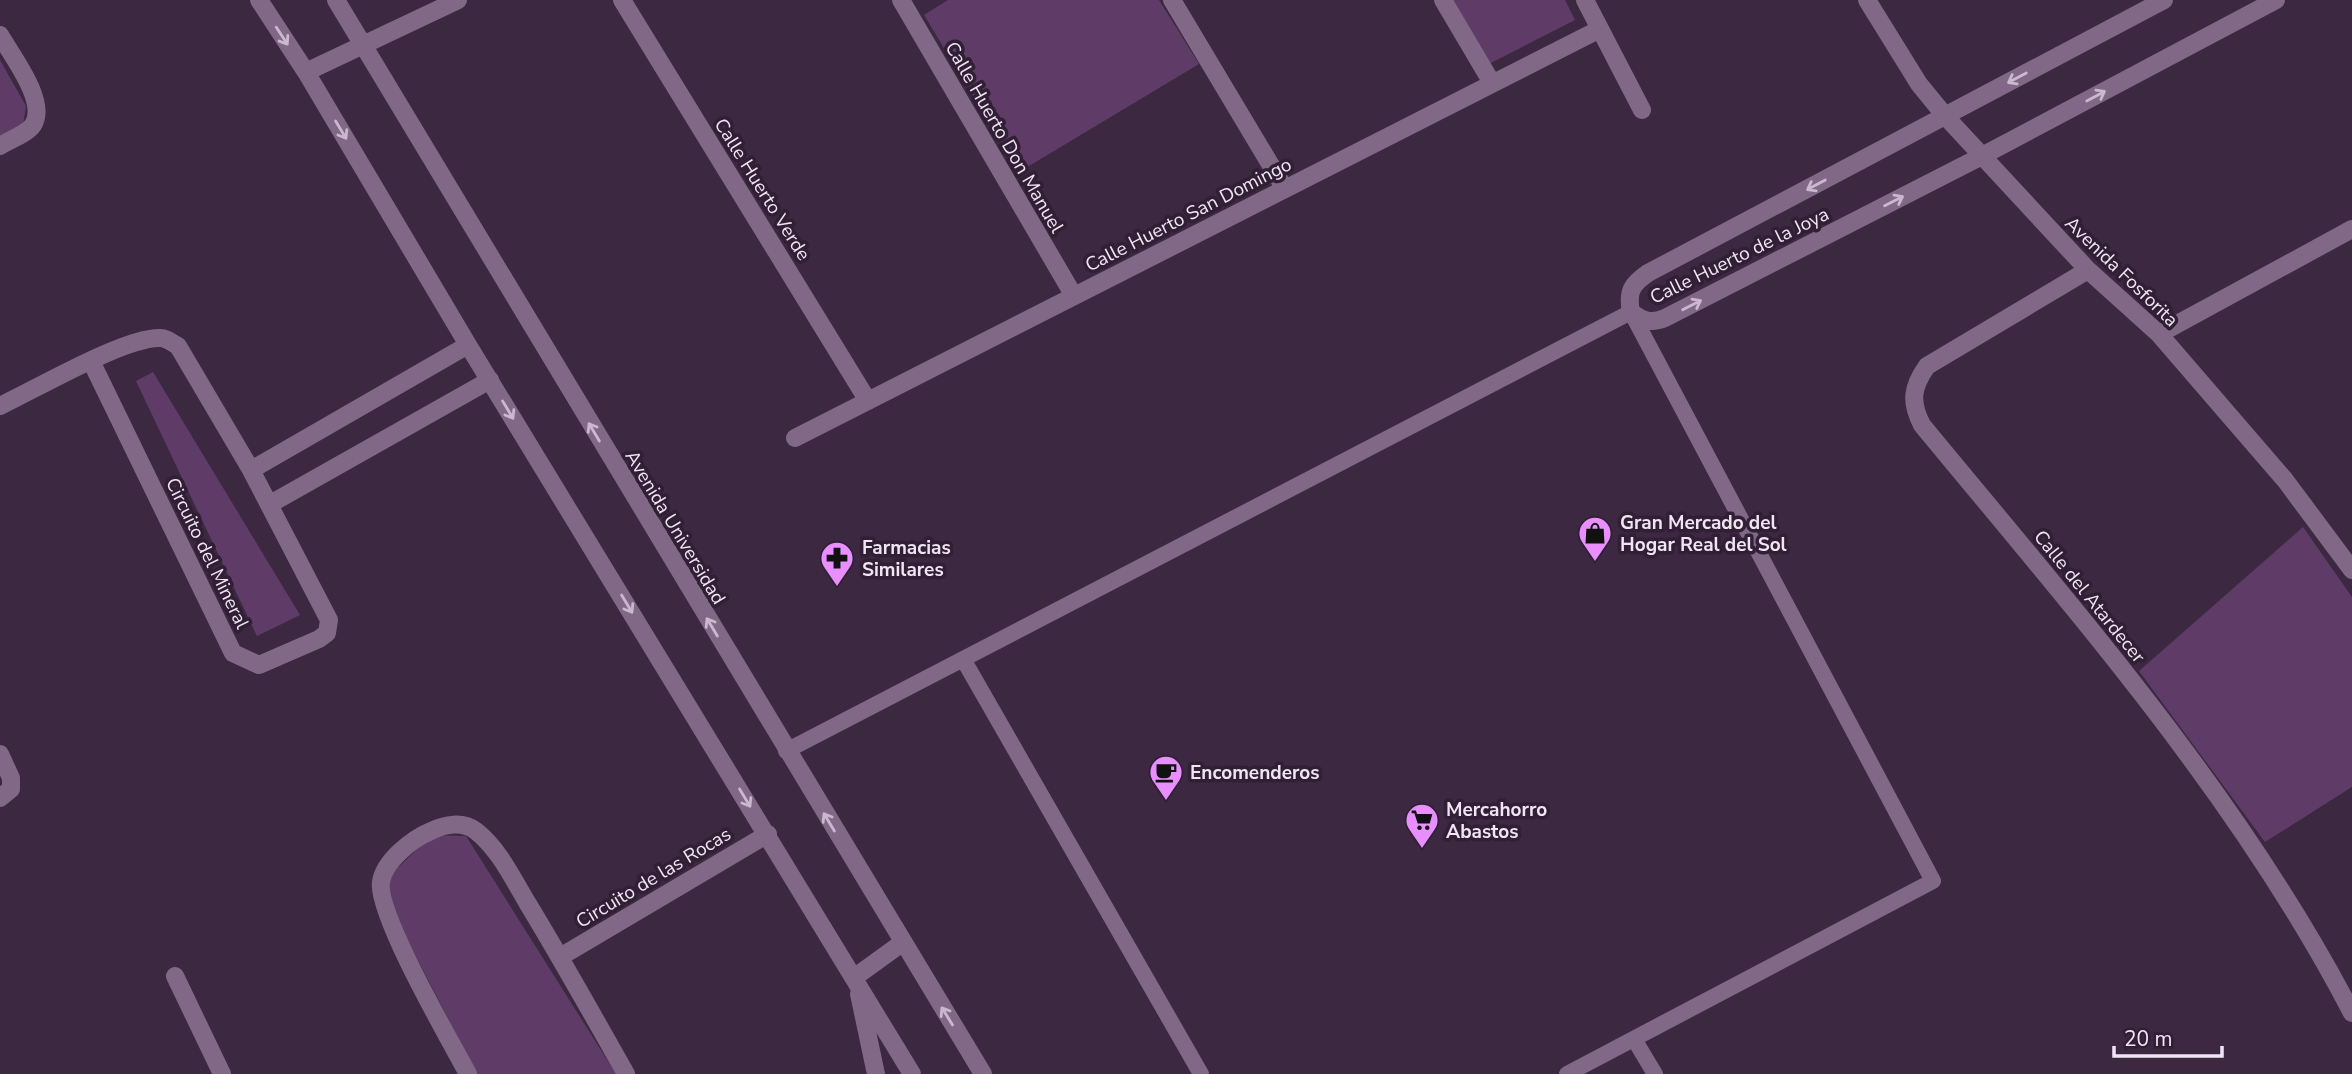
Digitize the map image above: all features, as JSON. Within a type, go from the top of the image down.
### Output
[{"type":"street","points":[[259,0],[306,72],[489,380],[912,1074]]},
{"type":"street","name":"Avenida Universidad","points":[[336,0],[983,1074]]},
{"type":"street","points":[[306,72],[458,0]]},
{"type":"street","name":"Calle Huerto Verde","points":[[622,0],[868,401]]},
{"type":"street","name":"Calle Huerto Don Manuel","points":[[901,0],[1074,296]]},
{"type":"street","points":[[1172,0],[1285,189]]},
{"type":"street","points":[[1443,0],[1492,83]]},
{"type":"street","points":[[1585,0],[1642,110]]},
{"type":"street","name":"Avenida Fosforita","points":[[1867,0],[1919,84],[1980,157],[2088,270],[2159,334],[2285,480],[2352,570]]},
{"type":"street","name":"Calle Huerto de la Joya","points":[[2164,0],[1648,273],[1634,283],[1628,295],[1631,312],[1641,320],[1655,322],[1665,318],[1980,157],[2276,0]]},
{"type":"street","name":"Calle Huerto San Domingo","points":[[796,438],[1600,29]]},
{"type":"street","points":[[0,35],[35,97],[38,112],[32,127],[0,146]]},
{"type":"street","points":[[2159,334],[2352,229]]},
{"type":"street","name":"Calle del Atardecer","points":[[2088,270],[1927,366],[1916,380],[1914,411],[1922,425],[2165,720],[2245,834],[2329,968],[2352,1013]]},
{"type":"street","name":"Circuito del Mineral","points":[[0,407],[91,361],[146,339],[163,337],[178,346],[270,504],[329,620],[327,633],[259,665],[233,653],[91,361]]},
{"type":"street","points":[[251,470],[468,345]]},
{"type":"street","points":[[270,504],[489,380]]},
{"type":"street","points":[[0,754],[11,778],[11,789],[0,799]]},
{"type":"street","points":[[468,1074],[382,903],[380,885],[387,867],[410,843],[432,830],[458,824],[474,829],[506,867],[626,1074]]},
{"type":"street","name":"Circuito de las Rocas","points":[[560,957],[768,834]]},
{"type":"street","points":[[855,977],[902,943]]},
{"type":"street","points":[[175,976],[222,1074]]},
{"type":"street","points":[[855,977],[876,1074]]},
{"type":"lane","points":[[786,751],[1631,312],[1933,881],[1567,1074]]},
{"type":"lane","points":[[963,659],[1201,1074]]},
{"type":"lane","points":[[1634,1039],[1655,1074]]},
{"type":"shaded area","points":[[948,0],[1159,0],[1199,64],[1019,172],[924,15]]},
{"type":"shaded area","points":[[1453,0],[1565,0],[1575,20],[1489,64]]},
{"type":"shaded area","points":[[0,60],[26,106],[23,125],[0,137]]},
{"type":"shaded area","points":[[153,372],[300,615],[257,636],[136,381]]},
{"type":"shaded area","points":[[2303,527],[2352,597],[2352,787],[2265,842],[2139,671]]},
{"type":"shaded area","points":[[432,835],[466,836],[616,1074],[477,1074],[387,901],[391,874]]},
{"type":"place","name":"Gran Mercado del Hogar Real del Sol","points":[[1595,563]]},
{"type":"place","name":"Farmacias Similares","points":[[837,588]]},
{"type":"place","name":"Encomenderos","points":[[1166,802]]},
{"type":"place","name":"Mercahorro Abastos","points":[[1422,850]]}]
